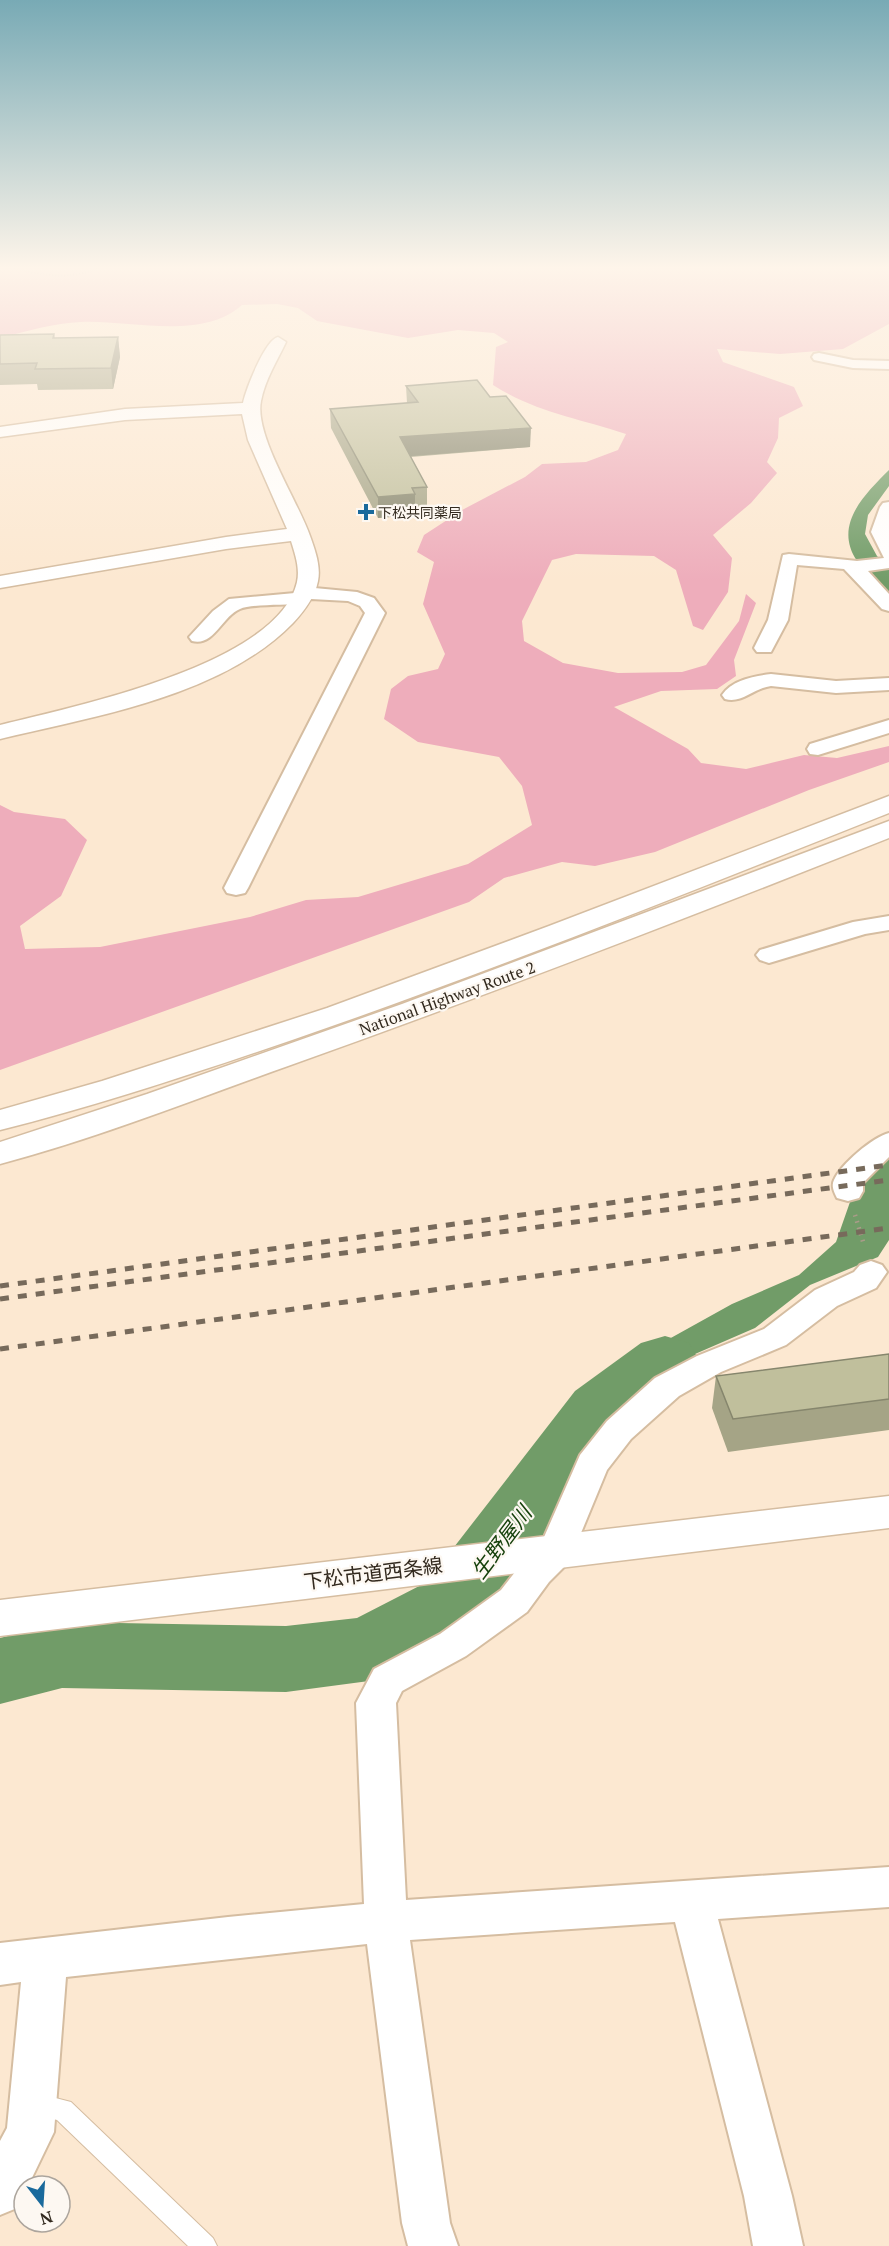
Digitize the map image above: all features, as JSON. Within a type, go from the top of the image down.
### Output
[{"type":"main road","points":[[0,732],[145,693],[197,675],[248,650],[284,622],[303,595],[309,569],[298,534],[254,429],[251,408],[264,372]]},
{"type":"main road","points":[[0,432],[77,419],[251,408]]},
{"type":"main road","points":[[0,582],[226,543],[298,534]]},
{"type":"main road","name":"National Highway Route 2","points":[[0,1120],[58,1104],[327,1018],[889,804]]},
{"type":"main road","name":"National Highway Route 2","points":[[0,1153],[68,1132],[370,1027],[617,936],[889,829]]},
{"type":"main road","name":"下松市道西条線","points":[[0,1618],[889,1512]]},
{"type":"street","points":[[889,507],[880,532],[889,554]]},
{"type":"street","points":[[764,648],[778,620],[789,559],[848,564],[857,567],[889,563]]},
{"type":"street","points":[[857,567],[889,605]]},
{"type":"street","points":[[199,637],[220,615],[236,603],[303,595],[350,596],[367,602],[375,613],[236,888]]},
{"type":"street","points":[[732,695],[754,682],[771,680],[836,687],[889,684]]},
{"type":"street","points":[[818,749],[889,726]]},
{"type":"street","points":[[768,955],[862,927],[889,923]]},
{"type":"street","points":[[848,1191],[848,1181],[865,1162],[889,1142]]},
{"type":"street","points":[[432,2246],[426,2223],[386,1922],[376,1703],[388,1680],[453,1645],[514,1601],[536,1572],[541,1554],[592,1464],[619,1430],[667,1387],[709,1364],[775,1337],[826,1298],[865,1280],[871,1272]]},
{"type":"street","points":[[0,1964],[228,1937],[386,1922],[889,1887]]},
{"type":"street","points":[[692,1902],[768,2196],[778,2246]]},
{"type":"street","points":[[0,2191],[30,2132],[45,1960]]},
{"type":"lane","points":[[32,2104],[63,2110],[205,2246]]},
{"type":"path","points":[[848,1191],[871,1272]]},
{"type":"shaded area","points":[[494,372],[751,372],[794,387],[803,406],[779,418],[778,438],[767,462],[777,473],[751,503],[713,535],[732,558],[728,592],[703,630],[693,626],[676,570],[654,556],[576,554],[552,560],[522,621],[524,641],[563,663],[618,673],[682,672],[706,665],[739,621],[746,594],[756,603],[734,660],[736,676],[717,689],[661,691],[614,707],[688,749],[701,763],[746,769],[804,755],[837,758],[889,746],[889,762],[809,790],[655,852],[595,866],[562,862],[504,878],[469,902],[0,1070],[0,805],[14,812],[65,819],[87,840],[61,896],[20,926],[25,949],[100,947],[250,917],[306,900],[358,897],[468,864],[532,825],[522,786],[499,757],[418,742],[384,719],[391,689],[408,676],[438,669],[445,654],[423,604],[434,562],[417,552],[424,535],[464,509],[525,477],[542,464],[586,462],[618,450],[626,434],[542,409],[493,385]]},
{"type":"shaded area","points":[[889,470],[889,486],[868,515],[865,534],[877,556],[889,568],[889,596],[857,561],[850,548],[848,535],[855,511],[870,490]]},
{"type":"shaded area","points":[[889,1155],[889,1240],[878,1257],[810,1285],[755,1328],[672,1364],[600,1409],[630,1366],[669,1339],[732,1304],[799,1275],[836,1242],[850,1202],[870,1172]]},
{"type":"building","points":[[477,380],[490,397],[506,396],[531,428],[400,437],[427,487],[412,488],[415,494],[378,497],[330,409],[418,402],[406,386]]},
{"type":"building","points":[[889,1354],[889,1399],[733,1419],[716,1376]]},
{"type":"waterway","name":"生野屋川","points":[[0,1671],[62,1655],[286,1659],[369,1649],[454,1604],[600,1409],[665,1360]]},
{"type":"railway","points":[[0,1286],[889,1165]]},
{"type":"railway","points":[[0,1299],[889,1180]]},
{"type":"railway","points":[[0,1349],[889,1228]]},
{"type":"place","name":"下松共同薬局","points":[[366,512]]}]
